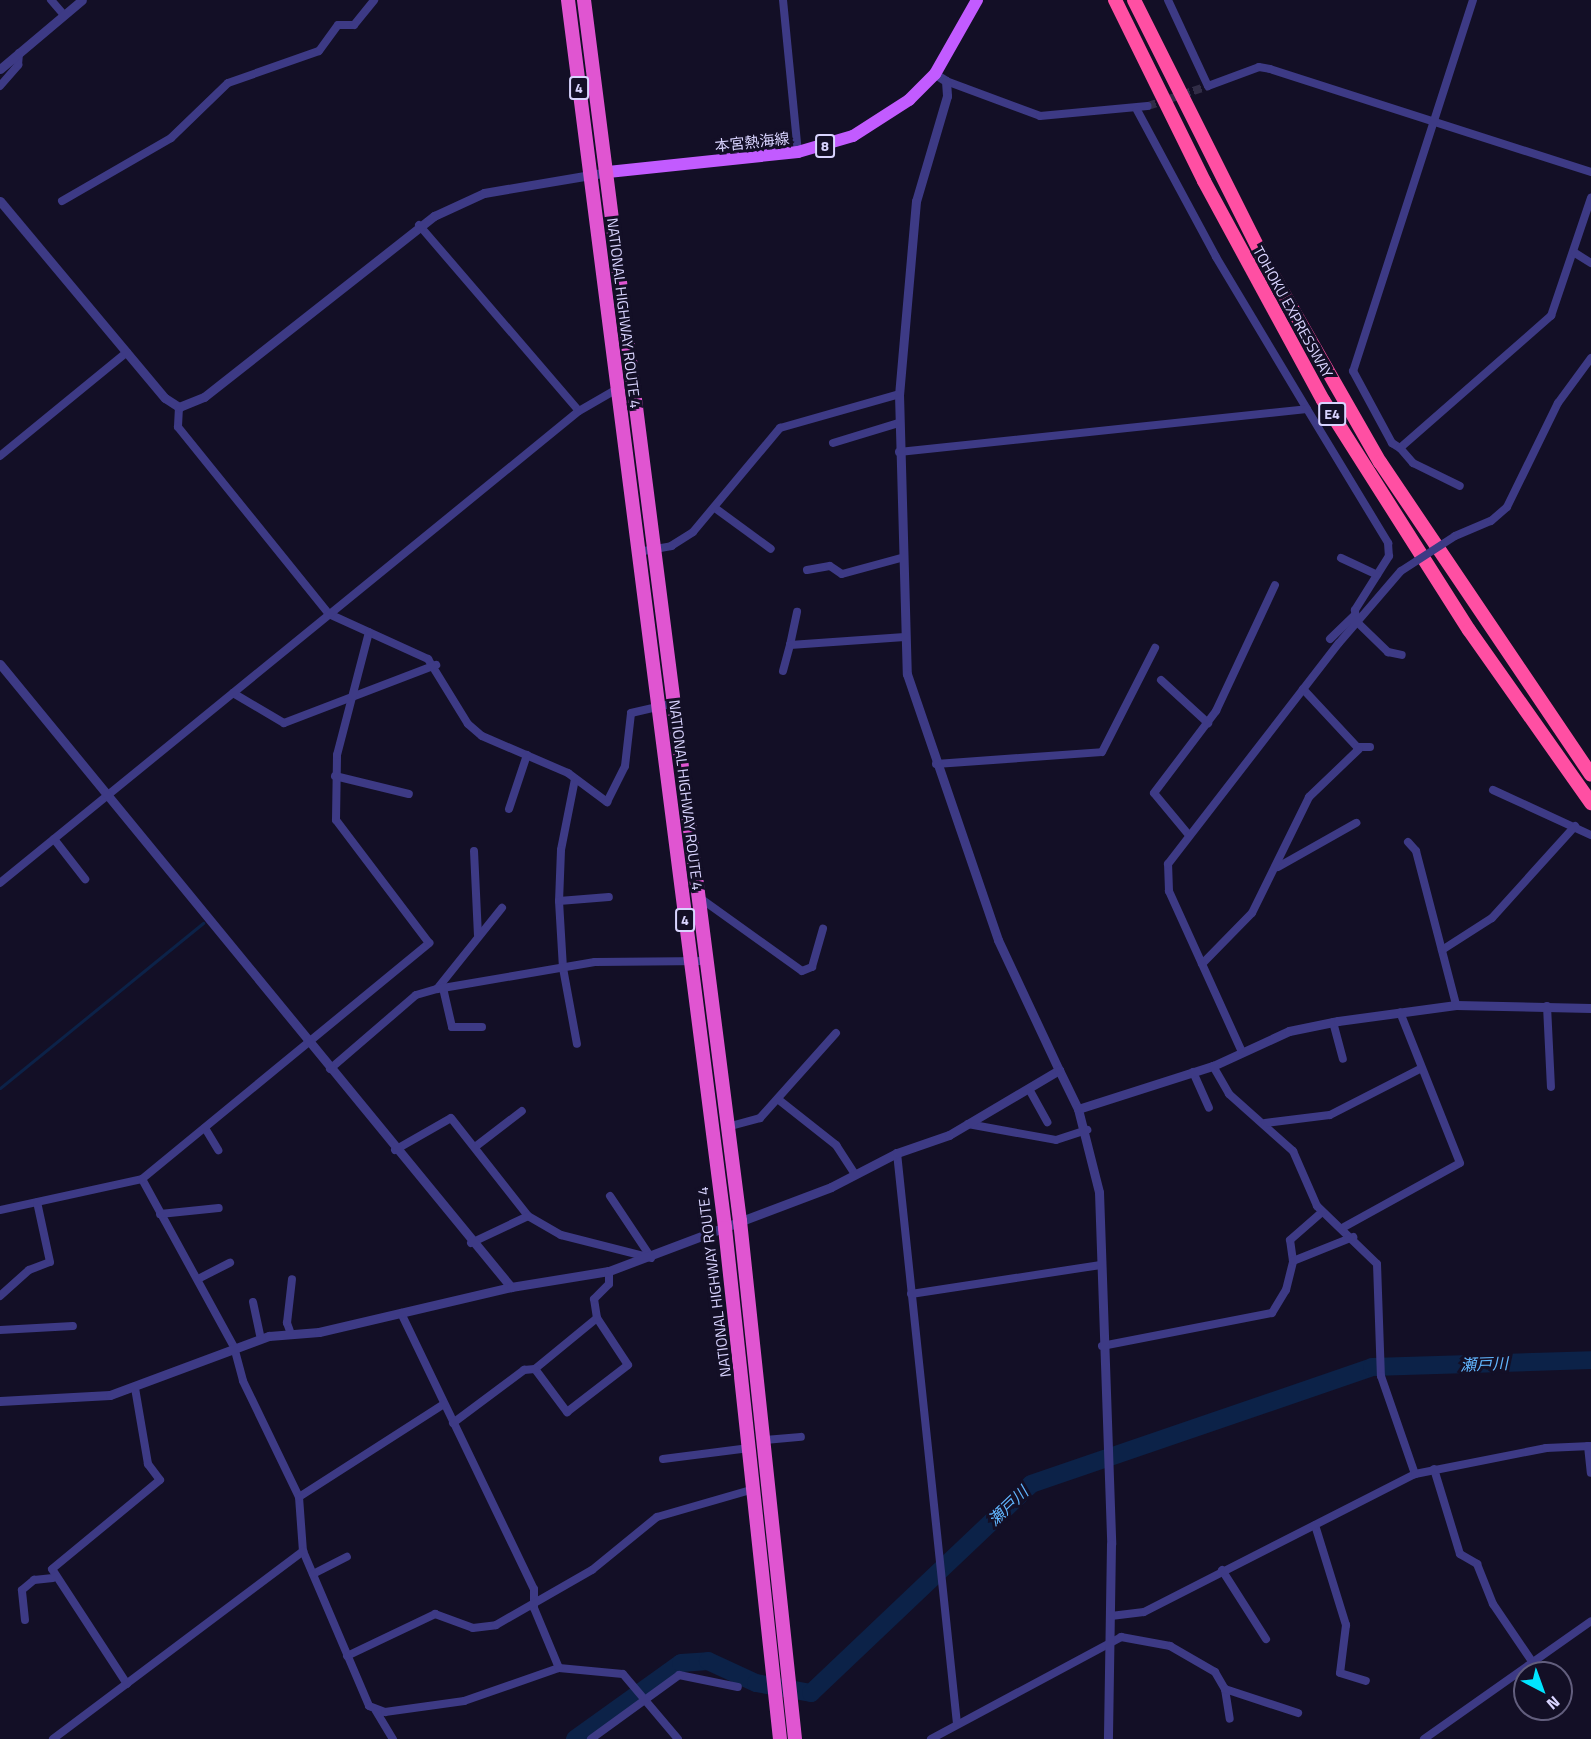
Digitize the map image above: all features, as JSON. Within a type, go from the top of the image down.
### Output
[{"type":"highway","name":"NATIONAL HIGHWAY ROUTE 4","points":[[568,0],[725,1228],[780,1739]]},
{"type":"highway","name":"NATIONAL HIGHWAY ROUTE 4","points":[[584,0],[608,172],[740,1221],[795,1739]]},
{"type":"highway","name":"TOHOKU EXPRESSWAY","points":[[1115,0],[1204,182],[1323,400],[1469,630],[1591,803]]},
{"type":"highway","name":"TOHOKU EXPRESSWAY","points":[[1134,0],[1244,223],[1380,462],[1591,775]]},
{"type":"main road","name":"本宮熱海線","points":[[608,172],[798,152],[840,141],[879,122],[935,74],[977,0]]},
{"type":"street","points":[[51,0],[64,15]]},
{"type":"street","points":[[0,69],[82,0]]},
{"type":"street","points":[[62,201],[171,138],[228,83],[320,51],[338,25],[354,25],[374,0]]},
{"type":"street","points":[[783,0],[798,152]]},
{"type":"street","points":[[1168,0],[1208,86],[1259,67],[1591,172]]},
{"type":"street","points":[[1460,486],[1413,463],[1360,392],[1353,371],[1473,0]]},
{"type":"street","points":[[0,86],[18,64],[19,53]]},
{"type":"street","points":[[935,74],[946,81],[1040,116],[1137,110],[1148,106]]},
{"type":"street","points":[[946,81],[947,96],[916,201],[899,394],[901,558],[907,674],[998,940],[1087,1130],[1099,1192],[1111,1616],[1108,1739]]},
{"type":"street","points":[[1137,110],[1216,257],[1388,543],[1389,556],[1355,618],[1303,689],[1188,834],[1168,864],[1167,884],[1242,1052]]},
{"type":"street","points":[[179,407],[204,397],[419,225],[484,193],[608,172]]},
{"type":"street","points":[[1400,448],[1551,316],[1575,253],[1591,198]]},
{"type":"street","points":[[0,201],[127,352],[179,407],[178,427],[329,614],[369,632],[397,640],[436,666],[473,731],[575,779],[602,802],[611,800],[625,766],[631,713],[674,703]]},
{"type":"street","points":[[419,225],[579,411]]},
{"type":"street","points":[[1575,253],[1591,263]]},
{"type":"street","points":[[0,456],[127,352]]},
{"type":"street","points":[[1330,639],[1355,618],[1401,571],[1455,536],[1491,521],[1507,507],[1558,403],[1591,358]]},
{"type":"street","points":[[0,883],[579,411],[617,389]]},
{"type":"street","points":[[638,552],[684,540],[715,508],[780,428],[899,394]]},
{"type":"street","points":[[898,452],[1307,409]]},
{"type":"street","points":[[833,442],[899,423]]},
{"type":"street","points":[[715,508],[771,549]]},
{"type":"street","points":[[807,570],[830,566],[842,574],[901,558]]},
{"type":"street","points":[[1341,558],[1377,575]]},
{"type":"street","points":[[1188,834],[1153,796],[1208,723],[1275,585]]},
{"type":"street","points":[[783,671],[797,612]]},
{"type":"street","points":[[1355,618],[1388,652],[1402,656]]},
{"type":"street","points":[[0,1210],[142,1179],[429,943],[339,826],[335,776],[348,700],[369,632]]},
{"type":"street","points":[[790,645],[905,637]]},
{"type":"street","points":[[936,764],[1102,752],[1155,648]]},
{"type":"street","points":[[0,664],[471,1243],[512,1287]]},
{"type":"street","points":[[233,693],[279,723],[348,700],[436,666]]},
{"type":"street","points":[[1161,680],[1208,723]]},
{"type":"street","points":[[1303,689],[1359,748]]},
{"type":"street","points":[[1202,964],[1252,913],[1278,867],[1309,797],[1359,748],[1370,747]]},
{"type":"street","points":[[509,809],[527,755]]},
{"type":"street","points":[[335,776],[409,794]]},
{"type":"street","points":[[575,779],[561,849],[560,901],[563,968],[577,1044]]},
{"type":"street","points":[[1492,790],[1591,835]]},
{"type":"street","points":[[1278,867],[1356,823]]},
{"type":"street","points":[[1442,950],[1492,918],[1575,826]]},
{"type":"street","points":[[54,839],[85,879]]},
{"type":"street","points":[[1408,842],[1416,851],[1456,1005]]},
{"type":"street","points":[[474,851],[478,935]]},
{"type":"street","points":[[560,901],[609,897]]},
{"type":"street","points":[[698,897],[802,971],[812,967],[823,929]]},
{"type":"street","points":[[440,988],[478,935],[502,908]]},
{"type":"street","points":[[330,1069],[416,995],[440,988],[595,962],[691,964],[706,961]]},
{"type":"street","points":[[440,988],[452,1027],[482,1027]]},
{"type":"street","points":[[1078,1108],[1213,1066],[1289,1031],[1333,1022],[1456,1005],[1591,1008]]},
{"type":"street","points":[[1547,1006],[1551,1087]]},
{"type":"street","points":[[1344,1227],[1458,1167],[1460,1159],[1420,1069],[1400,1012]]},
{"type":"street","points":[[1333,1022],[1343,1059]]},
{"type":"street","points":[[727,1127],[760,1118],[779,1100],[836,1033]]},
{"type":"street","points":[[1213,1066],[1229,1094],[1265,1123],[1293,1151],[1322,1212],[1344,1227],[1377,1264],[1381,1376],[1415,1474]]},
{"type":"street","points":[[1265,1123],[1330,1115],[1420,1069]]},
{"type":"street","points":[[0,1401],[110,1395],[135,1388],[234,1347],[261,1339],[401,1313],[512,1287],[609,1271],[651,1258],[855,1174],[897,1153],[968,1124],[1059,1070]]},
{"type":"street","points":[[1193,1072],[1209,1108]]},
{"type":"street","points":[[1029,1089],[1047,1122]]},
{"type":"street","points":[[779,1100],[836,1145],[855,1174]]},
{"type":"street","points":[[475,1147],[522,1111]]},
{"type":"street","points":[[395,1150],[452,1118],[528,1216],[561,1235],[651,1258]]},
{"type":"street","points":[[968,1124],[1056,1140],[1087,1130]]},
{"type":"street","points":[[205,1128],[218,1150]]},
{"type":"street","points":[[897,1153],[940,1582],[957,1724]]},
{"type":"street","points":[[142,1179],[234,1347],[243,1381],[299,1497],[303,1551],[364,1699],[376,1711],[393,1739]]},
{"type":"street","points":[[610,1196],[651,1258]]},
{"type":"street","points":[[0,1296],[29,1270],[50,1262],[37,1202]]},
{"type":"street","points":[[160,1214],[219,1208]]},
{"type":"street","points":[[1102,1346],[1272,1313],[1286,1290],[1293,1261],[1290,1240],[1322,1212]]},
{"type":"street","points":[[471,1243],[528,1216]]},
{"type":"street","points":[[1293,1261],[1353,1237]]},
{"type":"street","points":[[198,1279],[230,1263]]},
{"type":"street","points":[[911,1294],[1101,1265]]},
{"type":"street","points":[[535,1370],[567,1412],[628,1365],[597,1318],[594,1299],[609,1284],[609,1271]]},
{"type":"street","points":[[291,1334],[287,1323],[292,1278]]},
{"type":"street","points":[[253,1302],[261,1339]]},
{"type":"street","points":[[401,1313],[534,1589],[534,1603],[559,1668]]},
{"type":"street","points":[[453,1423],[524,1370],[535,1370],[597,1318]]},
{"type":"street","points":[[0,1330],[73,1326]]},
{"type":"street","points":[[127,1684],[53,1578],[55,1561],[160,1480],[148,1464],[135,1388]]},
{"type":"street","points":[[299,1497],[444,1404]]},
{"type":"street","points":[[765,1440],[801,1437]]},
{"type":"street","points":[[1111,1616],[1144,1612],[1222,1570],[1415,1474],[1434,1469],[1590,1446],[1591,1473]]},
{"type":"street","points":[[663,1459],[749,1448]]},
{"type":"street","points":[[1434,1469],[1460,1554],[1477,1564],[1493,1604],[1531,1660]]},
{"type":"street","points":[[347,1656],[435,1614],[481,1628],[534,1603],[592,1570],[657,1517],[754,1489]]},
{"type":"street","points":[[1315,1525],[1346,1625],[1340,1673],[1366,1681]]},
{"type":"street","points":[[53,1739],[303,1551]]},
{"type":"street","points":[[313,1574],[347,1557]]},
{"type":"street","points":[[1222,1570],[1266,1639]]},
{"type":"street","points":[[25,1620],[21,1590],[34,1580],[53,1578]]},
{"type":"street","points":[[1424,1739],[1531,1660],[1591,1621]]},
{"type":"street","points":[[931,1739],[1121,1637],[1170,1646],[1215,1672],[1225,1689],[1230,1719]]},
{"type":"street","points":[[376,1711],[464,1701],[559,1668],[623,1674],[634,1681],[678,1739]]},
{"type":"street","points":[[591,1739],[644,1695],[686,1674],[738,1688]]},
{"type":"street","points":[[1225,1689],[1298,1713]]},
{"type":"waterway","points":[[0,1088],[203,923]]},
{"type":"waterway","name":"瀬戸川","points":[[575,1739],[681,1663],[708,1661],[756,1683],[811,1693],[1031,1484],[1372,1367],[1591,1360]]},
{"type":"tunnel","points":[[1148,106],[1208,86]]}]
